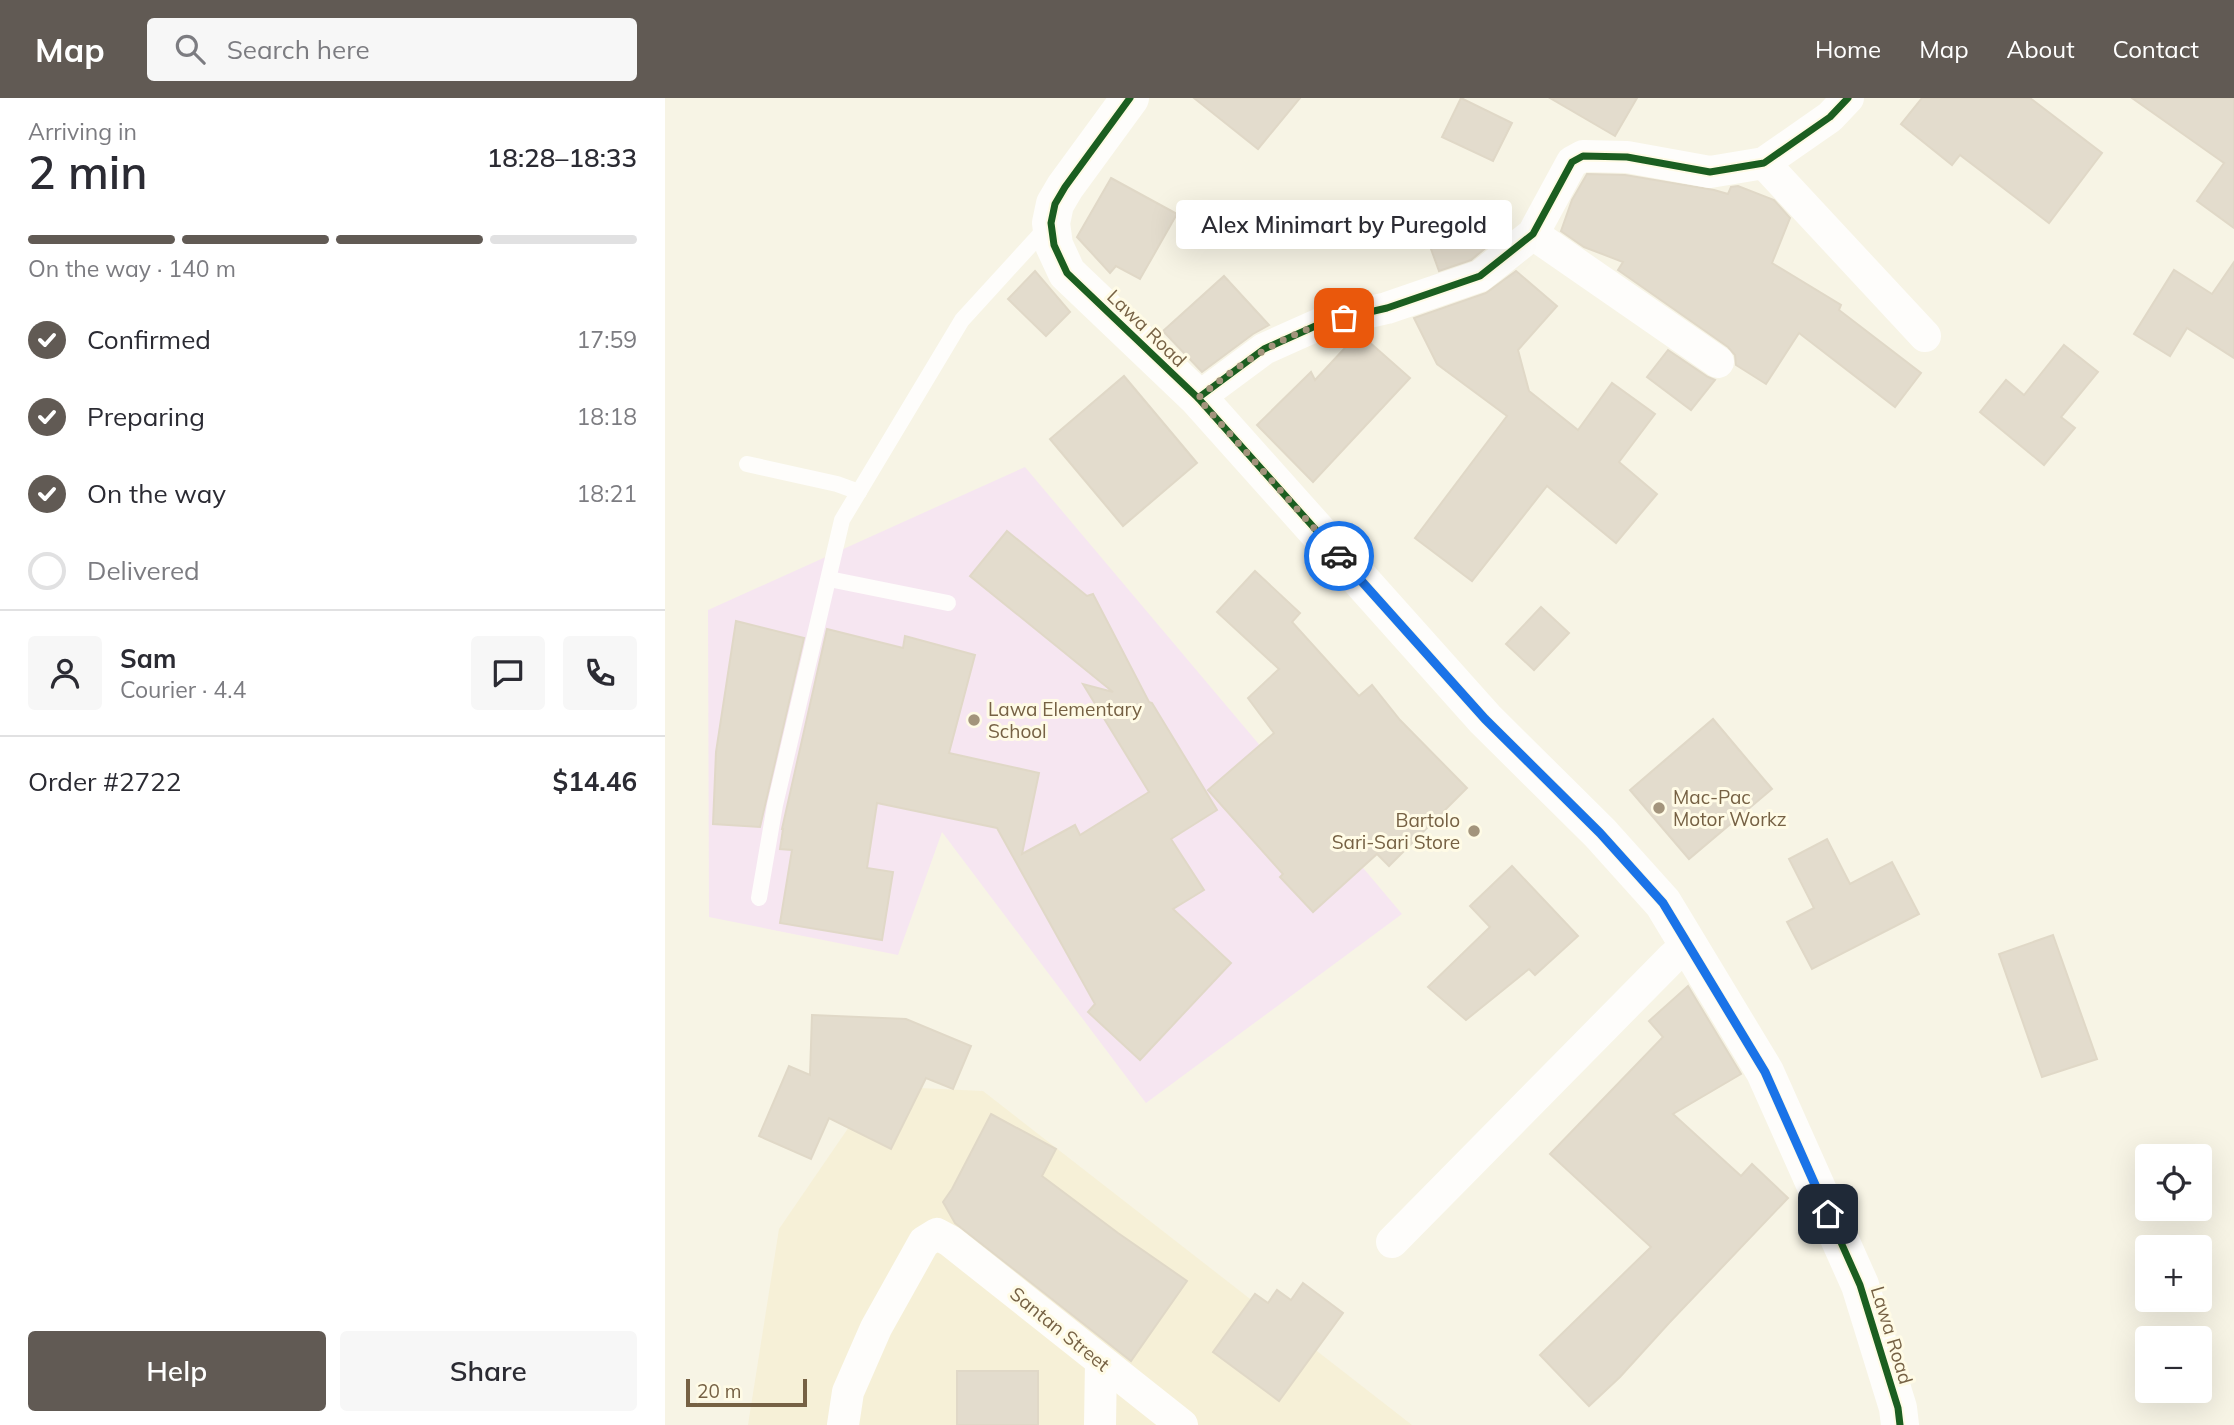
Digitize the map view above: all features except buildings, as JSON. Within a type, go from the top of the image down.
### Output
[{"type":"street","points":[[1051,223],[1055,204],[1065,187],[1130,98]]},
{"type":"street","points":[[1198,398],[1264,349],[1322,323],[1387,308],[1480,276],[1533,234],[1572,162],[1583,156],[1627,157],[1710,172],[1764,163],[1830,117],[1848,98]]},
{"type":"street","points":[[1764,163],[1925,336]]},
{"type":"street","name":"Lawa Road","points":[[1051,223],[1054,245],[1067,273],[1198,398],[1485,719],[1591,824],[1663,903],[1765,1072],[1860,1285],[1898,1408],[1900,1425]]},
{"type":"street","points":[[1533,234],[1718,362]]},
{"type":"street","points":[[1392,1242],[1688,944]]},
{"type":"street","name":"Santan Street","points":[[843,1425],[848,1392],[876,1328],[923,1242],[937,1234],[950,1241],[1182,1425]]},
{"type":"street","points":[[1100,1425],[1101,1362]]},
{"type":"lane","points":[[759,898],[775,805],[842,520],[962,320],[1051,223]]},
{"type":"lane","points":[[747,464],[837,484],[859,492]]},
{"type":"lane","points":[[829,579],[948,603]]},
{"type":"shaded area","name":"Lawa Elementary School","points":[[1025,467],[1402,914],[1146,1103],[942,832],[898,955],[709,917],[708,610]]},
{"type":"shaded area","points":[[877,1086],[983,1091],[1412,1425],[748,1425],[779,1229]]},
{"type":"cycle path","points":[[1130,98],[1055,204],[1051,223],[1054,245],[1067,273],[1198,398],[1485,719],[1600,833],[1663,903],[1765,1072],[1860,1285],[1898,1408],[1900,1425]]},
{"type":"cycle path","points":[[1198,398],[1264,349],[1322,323],[1387,308],[1480,276],[1533,234],[1572,162],[1583,156],[1627,157],[1710,172],[1764,163],[1830,117],[1848,98]]},
{"type":"way so far","points":[[1339,556],[1198,398],[1264,349],[1322,323],[1344,318]]},
{"type":"place","name":"Alex Minimart by Puregold","points":[[1344,318]]},
{"type":"place","name":"Lawa Elementary School","points":[[974,720]]},
{"type":"place","name":"Mac-Pac Motor Workz","points":[[1659,808]]},
{"type":"place","name":"Bartolo Sari-Sari Store","points":[[1474,831]]},
{"type":"route","points":[[1339,556],[1485,719],[1600,833],[1663,903],[1765,1072],[1828,1214]]}]
